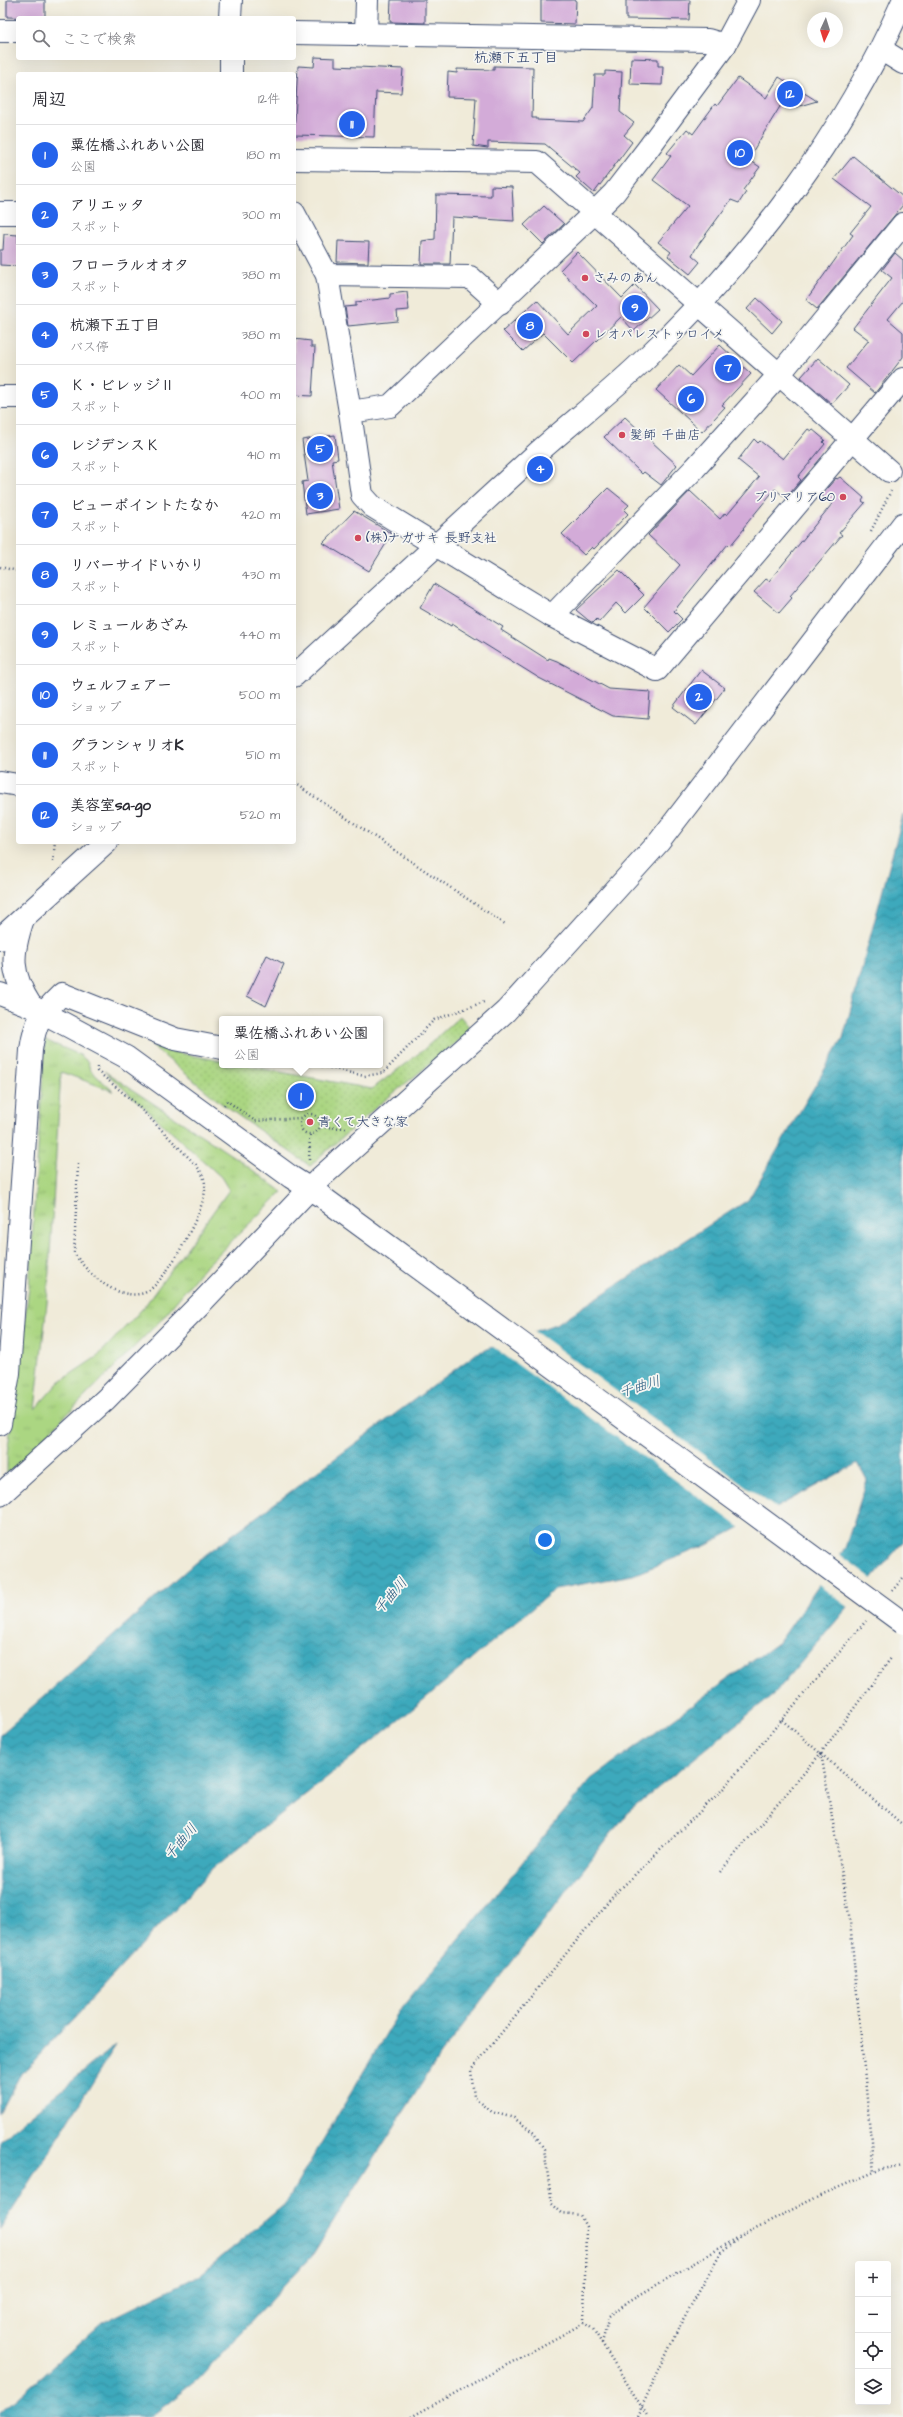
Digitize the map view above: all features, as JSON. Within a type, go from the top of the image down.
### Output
[{"type":"street","points":[[230,16],[231,0]]},
{"type":"street","points":[[366,33],[367,0]]},
{"type":"street","points":[[350,412],[390,406],[500,304],[614,193],[725,45],[749,0]]},
{"type":"street","points":[[296,674],[538,453],[645,359],[699,305],[759,234],[820,152],[882,50],[903,1]]},
{"type":"street","points":[[0,31],[16,31]]},
{"type":"street","points":[[296,33],[708,40],[725,45]]},
{"type":"street","points":[[882,50],[903,63]]},
{"type":"street","points":[[231,60],[231,72]]},
{"type":"street","points":[[296,159],[538,162],[778,376],[889,472]]},
{"type":"street","points":[[0,213],[16,213]]},
{"type":"street","points":[[296,217],[327,275],[362,495],[372,506],[552,616],[658,670],[903,379]]},
{"type":"street","points":[[552,616],[695,468],[778,376],[903,224]]},
{"type":"street","points":[[327,275],[470,277],[500,304]]},
{"type":"street","points":[[0,397],[16,396]]},
{"type":"street","points":[[0,1495],[106,1398],[203,1302],[318,1194],[506,1010],[659,842],[903,524]]},
{"type":"street","points":[[0,782],[16,785]]},
{"type":"street","points":[[0,939],[105,844]]},
{"type":"street","points":[[0,1424],[9,1373],[31,1050],[37,1009],[21,990],[15,967],[14,945],[23,919]]},
{"type":"street","points":[[0,994],[37,1009],[126,1057],[291,1177],[318,1194],[903,1624]]},
{"type":"street","points":[[37,1009],[62,994],[175,1039],[219,1047]]},
{"type":"path","points":[[0,567],[16,571]]},
{"type":"path","points":[[296,784],[505,924]]},
{"type":"path","points":[[331,1068],[364,1076],[383,1073],[434,1020],[490,1000]]},
{"type":"path","points":[[78,1164],[74,1253],[94,1279],[122,1292],[143,1293],[160,1280],[197,1218],[204,1194],[204,1176],[196,1165],[134,1102],[97,1071],[97,1060],[102,1044]]},
{"type":"path","points":[[238,1108],[255,1121],[301,1118],[307,1114],[314,1114],[319,1118],[321,1127]]},
{"type":"path","points":[[301,1118],[301,1129],[310,1134],[317,1132],[321,1127]]},
{"type":"path","points":[[321,1127],[346,1128]]},
{"type":"path","points":[[309,1160],[310,1134]]},
{"type":"path","points":[[888,1596],[903,1578]]},
{"type":"path","points":[[584,2323],[586,2227],[580,2215],[562,2213],[552,2204],[544,2148],[534,2133],[514,2118],[492,2112],[474,2097],[472,2070],[614,1895],[722,1790],[868,1619]]},
{"type":"path","points":[[720,1872],[821,1753],[891,1658]]},
{"type":"path","points":[[782,1720],[903,1825]]},
{"type":"path","points":[[821,1753],[850,1921],[874,2172]]},
{"type":"path","points":[[602,2343],[609,2316],[629,2301],[744,2234],[821,2195],[874,2172],[903,2165]]},
{"type":"path","points":[[637,2417],[681,2323],[721,2253],[744,2234]]},
{"type":"path","points":[[584,2323],[593,2329],[648,2417]]},
{"type":"path","points":[[411,2417],[584,2323]]},
{"type":"green space","points":[[460,1016],[472,1030],[374,1109],[310,1166],[222,1104],[151,1045],[179,1053],[219,1060],[219,1068],[259,1068],[372,1089],[422,1051]]},
{"type":"green space","points":[[45,1040],[80,1055],[88,1062],[90,1070],[113,1091],[61,1072],[47,1303],[35,1409],[59,1382],[98,1356],[144,1307],[229,1190],[221,1177],[104,1071],[239,1160],[282,1192],[202,1270],[160,1321],[7,1475],[7,1455],[29,1287]]},
{"type":"water","name":"千曲川","points":[[903,815],[903,1542],[776,1692],[627,1813],[440,2055],[313,2254],[198,2380],[150,2417],[0,2417],[0,2413],[102,2323],[200,2275],[285,2204],[399,2012],[591,1779],[780,1641],[845,1548],[867,1480],[858,1463],[707,1545],[633,1575],[555,1589],[415,1707],[211,1870],[19,2077],[0,2113],[0,1735],[197,1561],[477,1353],[558,1323],[748,1200],[843,1038]]},
{"type":"water","points":[[116,2045],[0,2230],[0,2140]]},
{"type":"pier","points":[[533,1330],[777,1509],[741,1528],[492,1346]]},
{"type":"pier","points":[[839,1554],[874,1580],[850,1608],[817,1584]]},
{"type":"building","points":[[7,0],[45,0],[45,16],[7,17]]},
{"type":"building","points":[[391,0],[425,0],[425,23],[390,22]]},
{"type":"building","points":[[541,0],[576,0],[575,24],[541,23]]},
{"type":"building","points":[[626,0],[690,0],[689,20],[626,19]]},
{"type":"building","points":[[315,57],[335,58],[335,66],[403,69],[401,93],[376,92],[374,137],[296,135],[298,66],[314,67]]},
{"type":"building","points":[[631,58],[658,59],[658,66],[663,66],[662,85],[630,84]]},
{"type":"building","points":[[494,66],[533,67],[532,118],[537,118],[537,120],[583,122],[593,108],[595,75],[605,75],[605,71],[622,72],[620,112],[634,123],[624,135],[632,142],[594,193],[576,177],[580,173],[545,144],[488,142],[488,148],[473,146],[476,98],[447,97],[448,72],[457,73],[457,69],[494,70]]},
{"type":"building","points":[[779,77],[817,101],[796,107],[784,100],[748,159],[760,167],[743,190],[746,192],[739,203],[731,200],[698,245],[692,255],[700,262],[690,274],[668,256],[671,252],[658,242],[688,206],[653,180],[671,156],[667,153],[687,129],[693,134],[715,104],[717,106],[738,78],[766,98]]},
{"type":"building","points":[[853,156],[903,197],[903,205],[817,309],[806,300],[853,235],[850,233],[871,207],[834,179]]},
{"type":"building","points":[[491,186],[512,187],[514,221],[452,217],[450,264],[421,264],[422,241],[435,239],[436,195],[491,196]]},
{"type":"building","points":[[544,206],[564,224],[543,244],[524,225]]},
{"type":"building","points":[[4,234],[16,235],[16,266],[0,265],[0,250],[3,250]]},
{"type":"building","points":[[338,241],[369,242],[368,263],[337,262]]},
{"type":"building","points":[[577,252],[622,298],[635,285],[658,309],[634,331],[621,317],[573,363],[543,333],[523,351],[503,331],[537,300],[568,334],[597,306],[560,270]]},
{"type":"building","points":[[895,253],[903,260],[903,301],[888,319],[903,332],[903,357],[875,393],[846,368],[869,340],[853,328],[892,278],[882,270]]},
{"type":"building","points":[[407,292],[409,310],[397,311],[398,321],[348,326],[345,307],[356,306],[356,302],[390,298],[390,294]]},
{"type":"building","points":[[757,298],[782,321],[772,333],[747,309]]},
{"type":"building","points":[[296,339],[311,341],[311,347],[315,347],[312,396],[296,395]]},
{"type":"building","points":[[720,345],[751,374],[722,405],[725,407],[702,432],[656,390],[679,365],[691,376]]},
{"type":"building","points":[[818,358],[849,385],[832,404],[801,377]]},
{"type":"building","points":[[625,417],[677,465],[661,485],[644,472],[642,474],[604,437]]},
{"type":"building","points":[[808,429],[811,431],[812,429],[825,440],[823,442],[825,444],[798,477],[801,480],[786,498],[775,489],[730,546],[728,544],[674,611],[682,619],[669,632],[644,607],[680,565],[648,535],[690,491],[720,519],[725,513],[727,515],[759,477],[738,460],[754,439],[758,443],[760,441],[783,459]]},
{"type":"building","points":[[335,435],[338,459],[332,460],[339,509],[306,514],[302,482],[308,481],[302,440]]},
{"type":"building","points":[[840,477],[864,498],[862,501],[865,503],[839,533],[842,535],[790,596],[792,598],[779,613],[754,592],[766,579],[769,581],[832,504],[821,495],[836,478],[837,479]]},
{"type":"building","points":[[608,488],[629,505],[624,510],[628,514],[594,549],[592,547],[584,555],[562,534]]},
{"type":"building","name":"(株)ナガサキ 長野支社","points":[[354,511],[392,534],[369,571],[323,543]]},
{"type":"building","points":[[619,570],[644,595],[626,613],[616,603],[599,622],[597,619],[593,623],[576,610]]},
{"type":"building","points":[[434,584],[503,627],[501,630],[548,660],[549,658],[557,661],[609,689],[650,692],[648,719],[613,716],[539,678],[452,624],[451,626],[420,608]]},
{"type":"building","points":[[701,670],[725,688],[696,725],[673,707]]},
{"type":"building","points":[[267,955],[284,964],[266,1006],[247,996]]},
{"type":"place","name":"美容室sa-go","points":[[790,94]]},
{"type":"place","name":"グランシャリオK","points":[[352,124]]},
{"type":"place","name":"ウェルフェアー","points":[[740,153]]},
{"type":"place","name":"さみのあん","points":[[585,278]]},
{"type":"place","name":"レミュールあざみ","points":[[635,308]]},
{"type":"place","name":"リバーサイドいかり","points":[[530,326]]},
{"type":"place","name":"レオパレストゥロイメ","points":[[586,334]]},
{"type":"place","name":"ビューポイントたなか","points":[[728,368]]},
{"type":"place","name":"レジデンスＫ","points":[[691,399]]},
{"type":"place","name":"髪師 千曲店","points":[[622,435]]},
{"type":"place","name":"Ｋ・ビレッジⅡ","points":[[320,449]]},
{"type":"place","name":"杭瀬下五丁目","points":[[540,469]]},
{"type":"place","name":"フローラルオオタ","points":[[320,496]]},
{"type":"place","name":"プリマリア60","points":[[843,497]]},
{"type":"place","name":"(株)ナガサキ 長野支社","points":[[358,538]]},
{"type":"place","name":"アリエッタ","points":[[699,697]]},
{"type":"place","name":"粟佐橋ふれあい公園","points":[[301,1096]]},
{"type":"place","name":"青くて大きな家","points":[[310,1122]]},
{"type":"district","name":"杭瀬下五丁目","points":[[516,58]]}]
